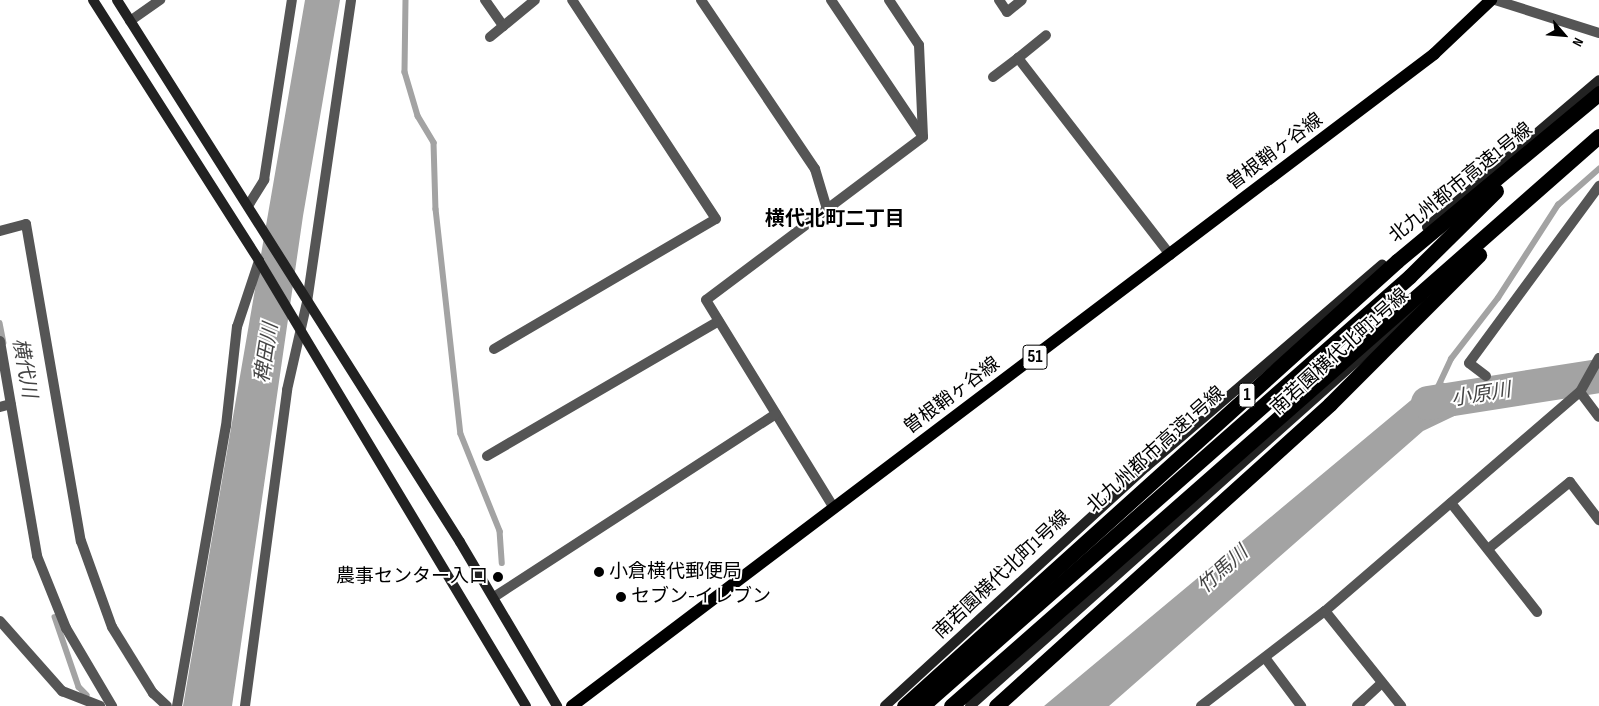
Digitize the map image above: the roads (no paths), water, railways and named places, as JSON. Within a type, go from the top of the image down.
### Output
[{"type":"highway","name":"北九州都市高速1号線","points":[[904,706],[1398,261],[1599,94]]},
{"type":"highway","points":[[928,702],[1410,276],[1560,127]]},
{"type":"highway","name":"1","points":[[951,706],[1599,136]]},
{"type":"highway","points":[[996,706],[1330,404],[1547,183]]},
{"type":"main road","name":"曽根鞘ヶ谷線","points":[[572,706],[1434,54],[1493,0]]},
{"type":"street","points":[[93,0],[259,261],[308,346],[339,394],[526,706]]},
{"type":"street","points":[[117,0],[494,597],[556,706]]},
{"type":"street","points":[[130,21],[160,0]]},
{"type":"street","points":[[248,206],[264,180],[292,0]]},
{"type":"street","points":[[245,706],[288,390],[307,302],[352,0]]},
{"type":"street","points":[[485,0],[503,26]]},
{"type":"street","points":[[490,37],[535,0]]},
{"type":"street","points":[[494,350],[716,219],[572,0]]},
{"type":"street","points":[[701,0],[815,168],[827,209]]},
{"type":"street","points":[[831,0],[923,137]]},
{"type":"street","points":[[889,0],[919,45],[923,137]]},
{"type":"street","points":[[998,0],[1007,12],[1022,0]]},
{"type":"street","points":[[1493,0],[1599,33]]},
{"type":"street","points":[[993,77],[1046,35]]},
{"type":"street","points":[[1018,58],[1170,255]]},
{"type":"street","name":"南若園横代北町1号線","points":[[885,706],[1146,467],[1599,80]]},
{"type":"street","points":[[834,508],[706,300],[923,137]]},
{"type":"street","name":"南若園横代北町1号線","points":[[970,706],[1599,143]]},
{"type":"street","points":[[1486,376],[1469,363],[1599,186]]},
{"type":"street","points":[[0,231],[26,224],[81,541],[112,627],[153,693],[167,706]]},
{"type":"street","points":[[177,706],[226,426],[237,327],[259,261]]},
{"type":"street","points":[[487,456],[719,321]]},
{"type":"street","points":[[0,341],[37,556],[66,628],[112,706]]},
{"type":"street","points":[[1201,706],[1266,658],[1324,611],[1580,392],[1598,360]]},
{"type":"street","points":[[1580,392],[1599,417]]},
{"type":"street","points":[[0,407],[11,404]]},
{"type":"street","points":[[494,597],[776,414]]},
{"type":"street","points":[[1488,549],[1570,482],[1599,520]]},
{"type":"street","points":[[1451,503],[1537,612]]},
{"type":"street","points":[[1324,611],[1401,706]]},
{"type":"street","points":[[0,621],[62,691],[100,706]]},
{"type":"street","points":[[1266,658],[1301,706]]},
{"type":"street","points":[[1356,706],[1382,683]]},
{"type":"water","name":"稗田川","points":[[305,0],[340,0],[303,216],[232,706],[183,706]]},
{"type":"water","name":"竹馬川","points":[[1442,382],[1474,396],[1471,408],[1423,431],[1109,706],[1044,706],[1422,391]]},
{"type":"waterway","points":[[406,0],[405,72],[418,116],[434,143],[436,209],[461,434],[500,531],[502,563]]},
{"type":"waterway","points":[[1438,387],[1451,359],[1498,298],[1558,205],[1599,169]]},
{"type":"waterway","name":"横代川","points":[[0,323],[4,343]]},
{"type":"waterway","name":"小原川","points":[[1428,403],[1599,376]]},
{"type":"waterway","name":"横代川","points":[[55,617],[79,687],[87,695]]},
{"type":"place","name":"小倉横代郵便局","points":[[599,572]]},
{"type":"place","name":"農事センター入口","points":[[498,577]]},
{"type":"place","name":"セブン-イレブン","points":[[621,597]]},
{"type":"district","name":"横代北町二丁目","points":[[835,219]]}]
